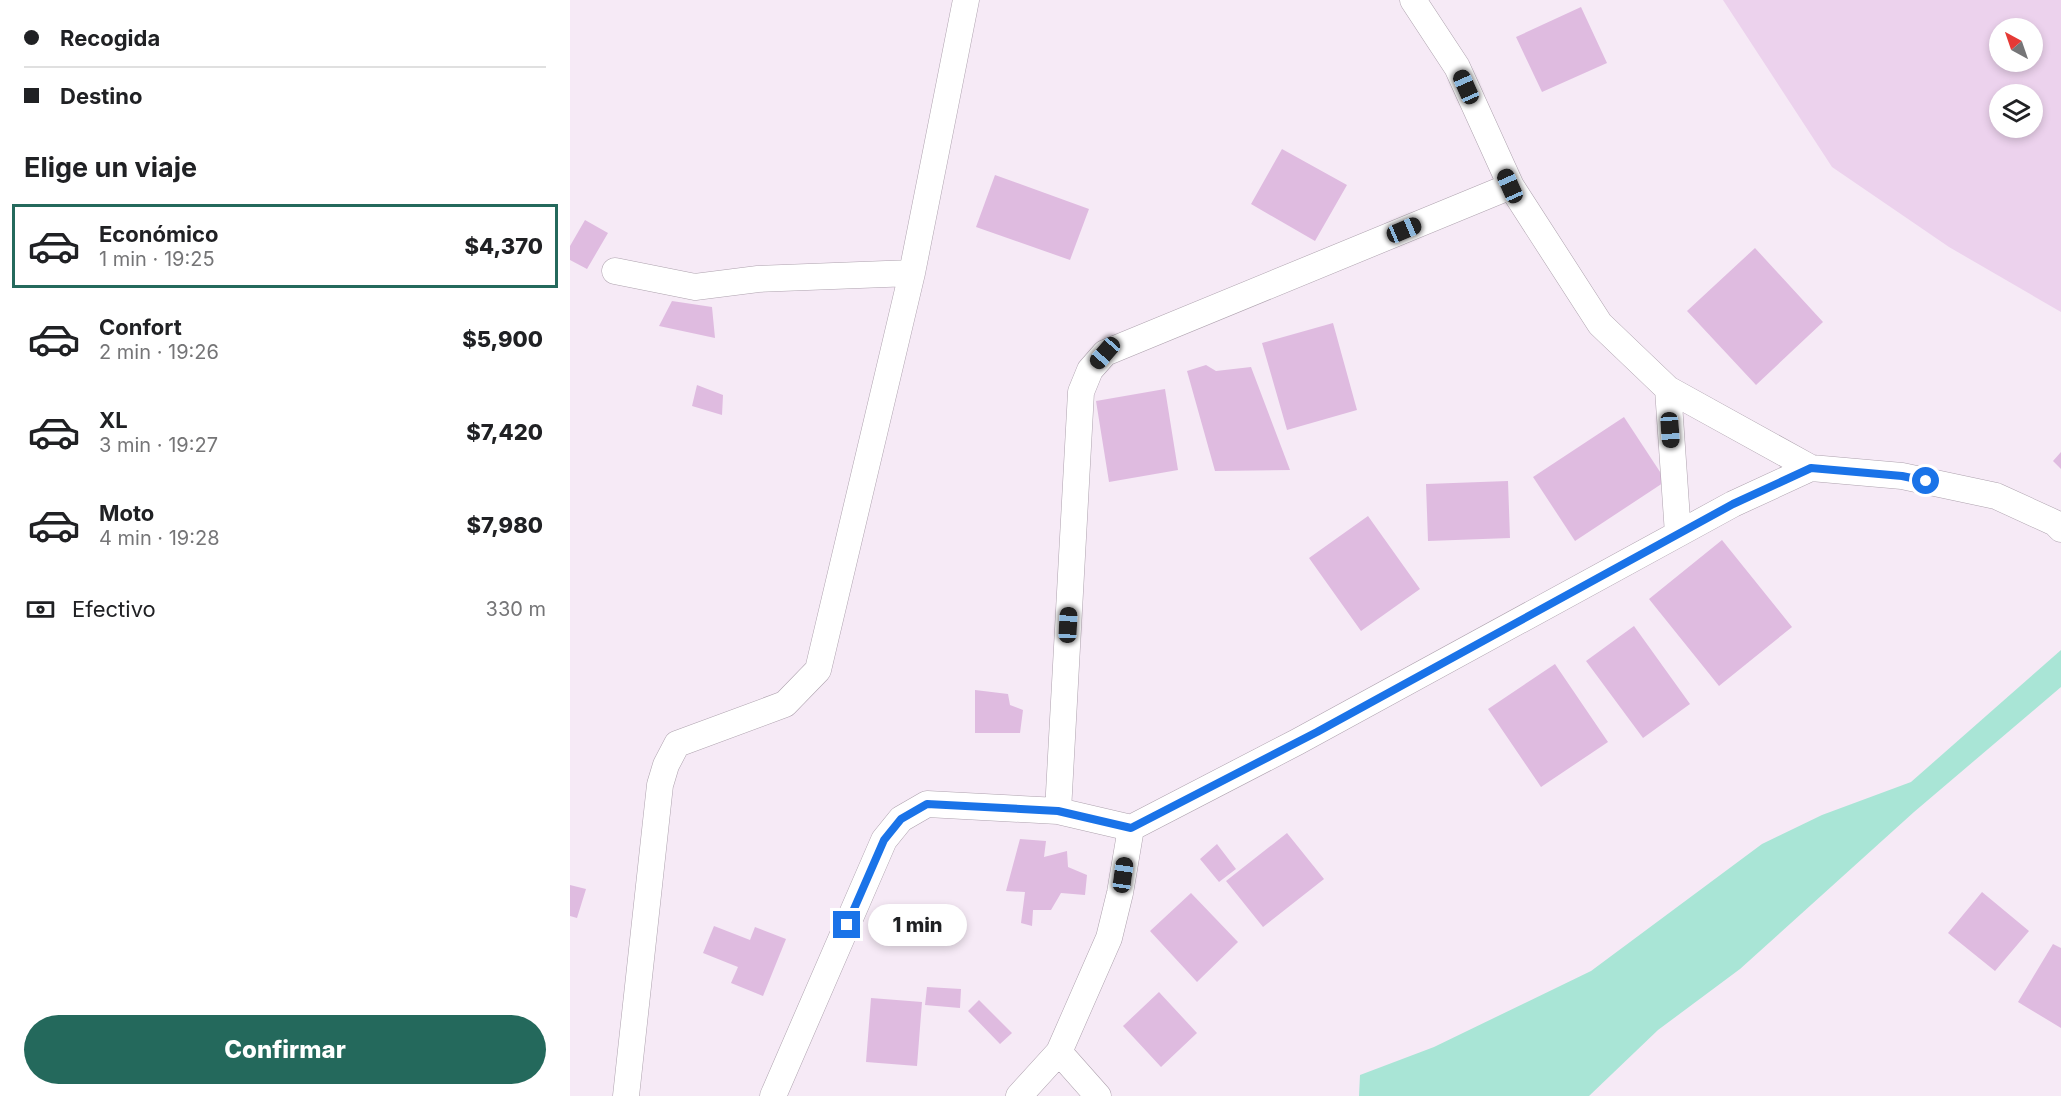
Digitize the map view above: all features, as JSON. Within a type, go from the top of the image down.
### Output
[{"type":"street","points":[[626,1096],[660,785],[666,765],[676,744],[785,704],[818,670],[912,273],[966,0]]},
{"type":"street","points":[[1413,0],[1457,67],[1510,186],[1600,324],[1668,389],[1811,468],[1902,476],[1996,496],[2055,522],[2061,529]]},
{"type":"street","points":[[1058,811],[1081,392],[1090,370],[1105,353],[1510,186]]},
{"type":"street","points":[[615,271],[695,286],[758,279],[912,273]]},
{"type":"street","points":[[1668,389],[1678,534]]},
{"type":"street","points":[[773,1096],[884,840],[901,819],[927,804],[1058,811],[1131,828],[1297,742],[1733,504],[1811,468]]},
{"type":"street","points":[[1019,1096],[1059,1052],[1109,938],[1120,893],[1131,828]]},
{"type":"street","points":[[1059,1052],[1098,1096]]},
{"type":"shaded area","points":[[1723,0],[2061,0],[2061,312],[1949,247],[1832,167]]},
{"type":"shaded area","points":[[2061,650],[2061,687],[1914,812],[1740,969],[1658,1030],[1589,1096],[1359,1096],[1360,1075],[1434,1047],[1591,971],[1762,844],[1822,815],[1911,782]]},
{"type":"building","points":[[1581,7],[1607,63],[1542,92],[1516,37]]},
{"type":"building","points":[[1282,149],[1347,185],[1315,241],[1251,204]]},
{"type":"building","points":[[995,175],[1089,209],[1070,260],[976,227]]},
{"type":"building","points":[[585,220],[608,233],[587,269],[570,260],[570,246]]},
{"type":"building","points":[[1755,248],[1823,322],[1756,385],[1687,311]]},
{"type":"building","points":[[672,301],[712,307],[715,338],[659,326]]},
{"type":"building","points":[[1333,323],[1357,410],[1287,430],[1262,343]]},
{"type":"building","points":[[1206,365],[1216,371],[1251,367],[1290,470],[1215,471],[1187,371]]},
{"type":"building","points":[[697,385],[723,395],[722,415],[692,406]]},
{"type":"building","points":[[1165,389],[1178,470],[1109,482],[1096,401]]},
{"type":"building","points":[[1624,417],[1666,481],[1575,541],[1533,477]]},
{"type":"building","points":[[2061,452],[2061,469],[2053,461]]},
{"type":"building","points":[[1508,481],[1510,538],[1428,541],[1426,484]]},
{"type":"building","points":[[1368,516],[1420,589],[1361,631],[1309,558]]},
{"type":"building","points":[[1722,540],[1792,627],[1719,686],[1649,599]]},
{"type":"building","points":[[1634,626],[1690,704],[1643,738],[1586,661]]},
{"type":"building","points":[[1555,664],[1608,742],[1541,787],[1488,709]]},
{"type":"building","points":[[975,690],[1008,694],[1010,705],[1023,710],[1020,733],[975,733]]},
{"type":"building","points":[[1287,833],[1324,879],[1263,927],[1226,881]]},
{"type":"building","points":[[1020,839],[1046,841],[1044,857],[1067,851],[1068,867],[1087,875],[1085,895],[1061,893],[1051,910],[1033,910],[1032,926],[1021,923],[1025,892],[1006,891]]},
{"type":"building","points":[[1217,844],[1236,869],[1219,882],[1200,859]]},
{"type":"building","points":[[570,885],[586,889],[577,918],[570,916]]},
{"type":"building","points":[[1982,892],[2029,931],[1995,971],[1948,933]]},
{"type":"building","points":[[1191,893],[1238,942],[1197,982],[1150,931]]},
{"type":"building","points":[[714,926],[750,940],[755,927],[786,939],[763,996],[731,983],[738,967],[703,953]]},
{"type":"building","points":[[2053,944],[2061,948],[2061,1028],[2018,1002]]},
{"type":"building","points":[[927,987],[961,989],[960,1008],[925,1005]]},
{"type":"building","points":[[1159,992],[1197,1033],[1161,1067],[1123,1026]]},
{"type":"building","points":[[871,998],[922,1002],[917,1066],[866,1062]]},
{"type":"building","points":[[979,1000],[1012,1033],[1000,1044],[968,1011]]},
{"type":"route","points":[[847,925],[884,840],[901,819],[927,804],[1058,811],[1131,828],[1317,732],[1733,504],[1811,468],[1902,476],[1926,481]]}]
